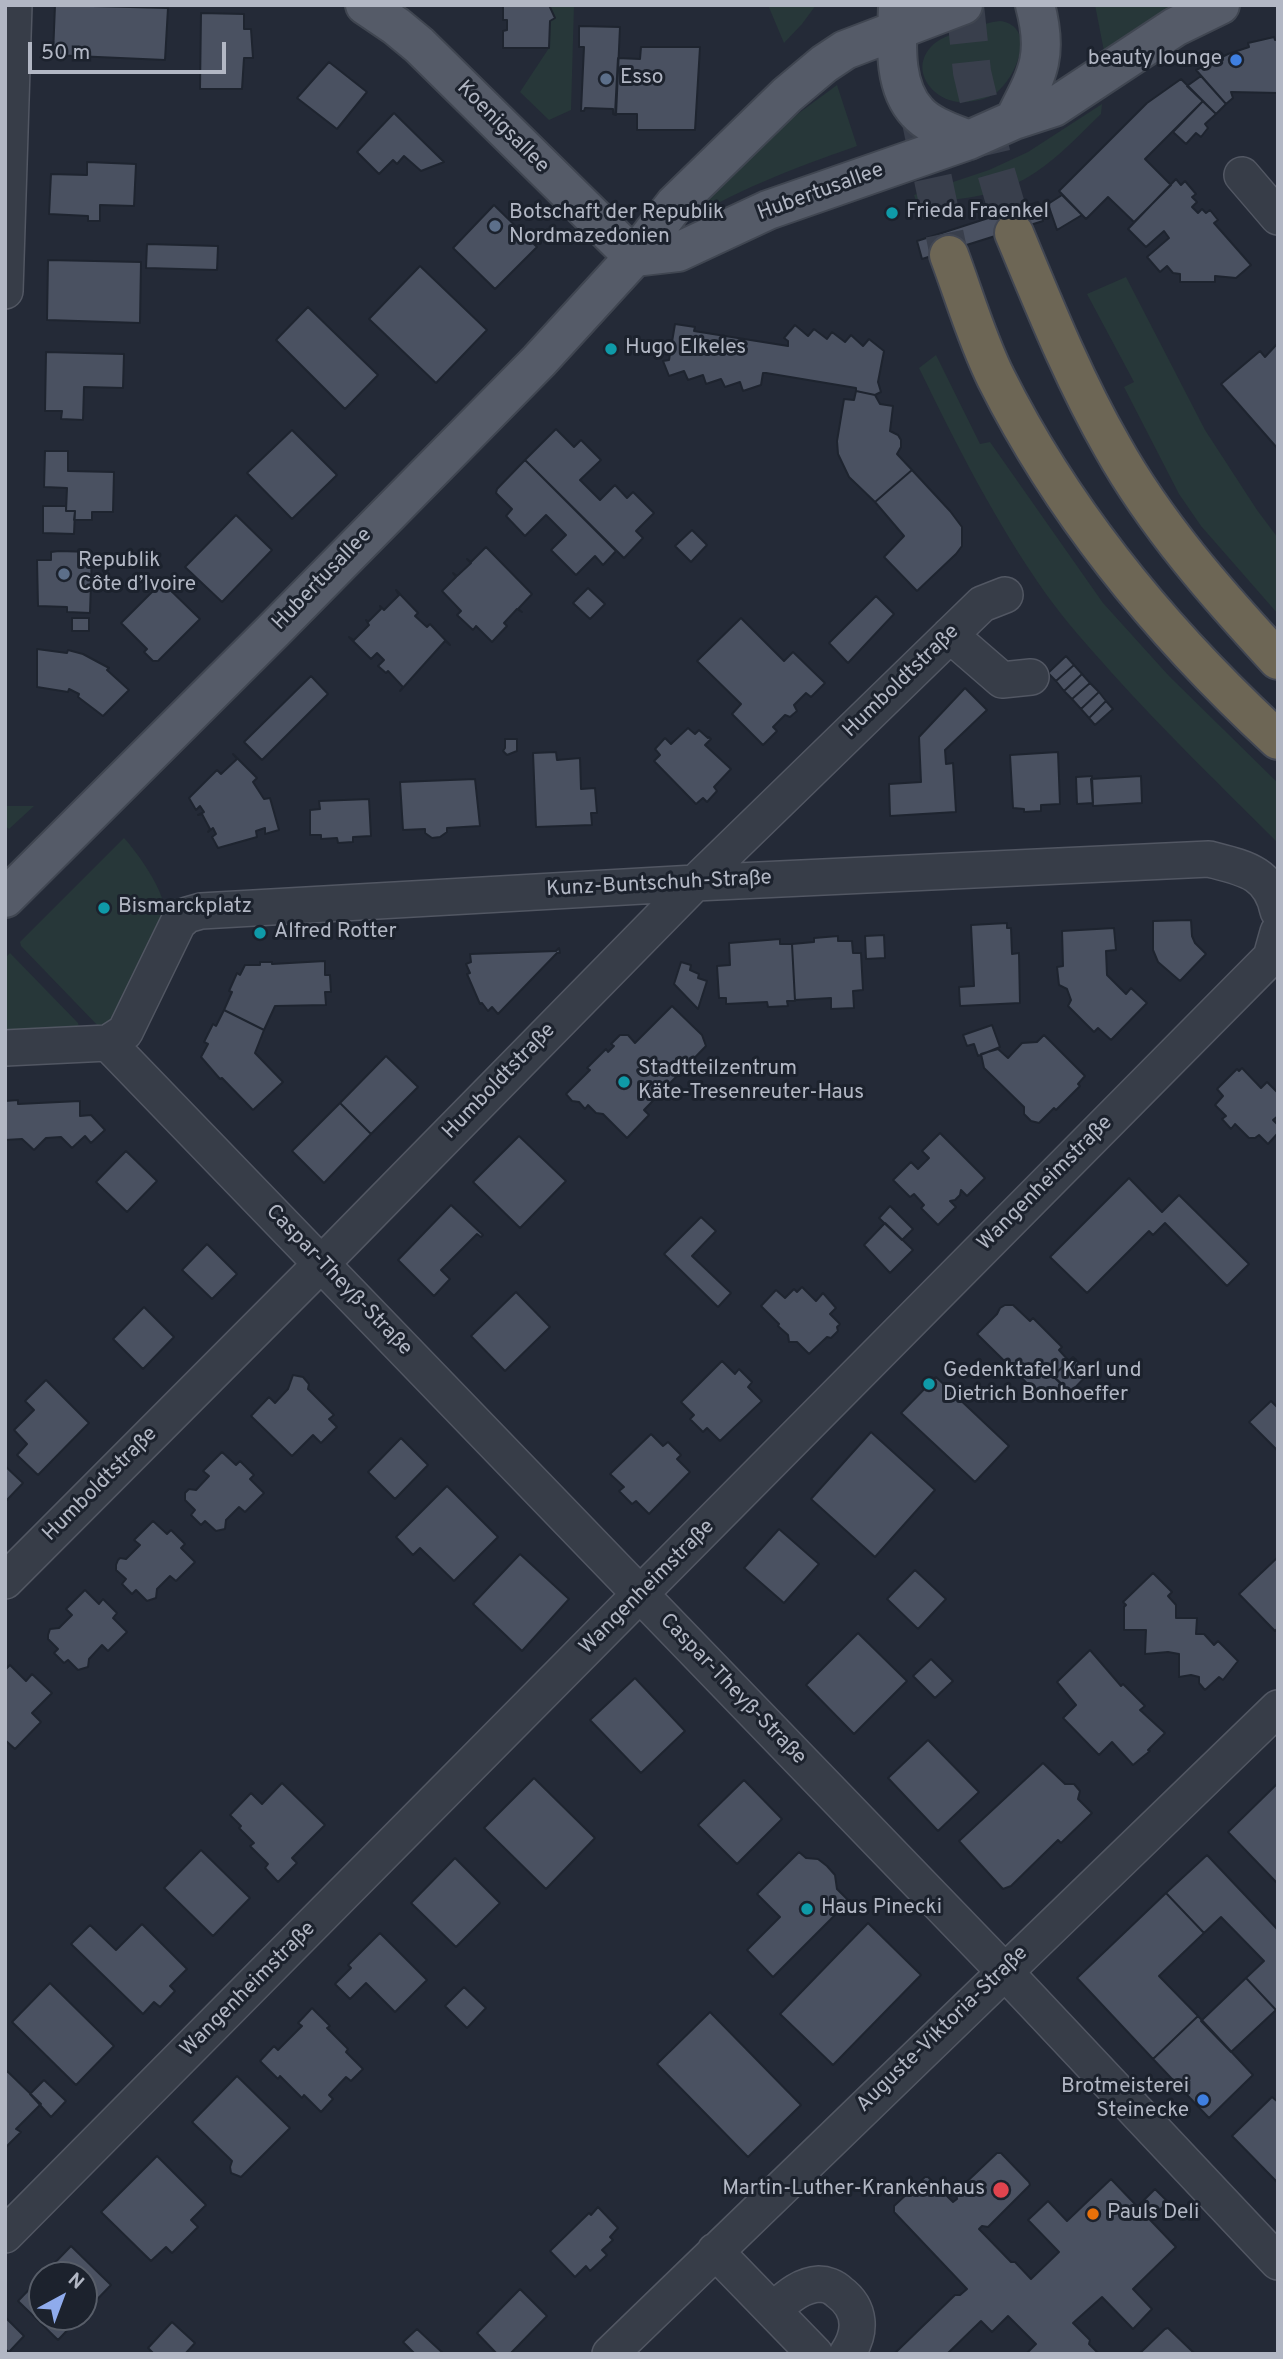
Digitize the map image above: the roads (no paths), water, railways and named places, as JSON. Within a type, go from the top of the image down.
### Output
[{"type":"highway","points":[[1014,233],[1066,357],[1112,447],[1162,524],[1226,604],[1278,660]]},
{"type":"highway","points":[[949,255],[995,377],[1052,478],[1110,560],[1175,637],[1278,740]]},
{"type":"main road","name":"Hubertusallee","points":[[5,898],[412,491],[583,314],[635,257],[675,204],[787,95],[824,64],[898,17],[963,5]]},
{"type":"main road","points":[[1014,120],[1031,85],[1042,53],[1043,39],[1035,5]]},
{"type":"main road","name":"Hubertusallee","points":[[635,257],[678,252],[768,210],[969,140],[1014,120],[1054,107],[1175,27],[1220,5]]},
{"type":"main road","name":"Koenigsallee","points":[[390,12],[635,257]]},
{"type":"main road","points":[[898,17],[898,60],[906,95],[917,113],[941,128],[969,140]]},
{"type":"street","points":[[5,291],[14,5]]},
{"type":"street","points":[[1242,175],[1278,217]]},
{"type":"street","name":"Humboldtstraße","points":[[5,1581],[695,883],[982,604],[1005,595]]},
{"type":"street","points":[[950,635],[1002,680],[1031,677]]},
{"type":"street","name":"Kunz-Buntschuh-Straße","points":[[108,1043],[125,1032],[178,923],[192,913],[695,883],[1209,859],[1249,869],[1276,902]]},
{"type":"street","name":"Wangenheimstraße","points":[[5,2235],[1271,957],[1278,932]]},
{"type":"street","points":[[5,1048],[108,1043]]},
{"type":"street","name":"Caspar-Theyß-Straße","points":[[108,1043],[1004,1971],[1278,2262]]},
{"type":"street","name":"Auguste-Viktoria-Straße","points":[[610,2354],[1278,1708]]},
{"type":"street","points":[[715,2251],[810,2352]]},
{"type":"street","points":[[772,2310],[805,2287],[821,2284],[835,2288],[854,2308],[857,2321],[858,2332],[847,2354]]},
{"type":"tunnel","points":[[965,5],[972,72],[994,165],[1014,233]]},
{"type":"tunnel","points":[[921,122],[949,255]]},
{"type":"place","name":"beauty lounge","points":[[1236,60]]},
{"type":"place","name":"Esso","points":[[606,79]]},
{"type":"place","name":"Frieda Fraenkel","points":[[892,213]]},
{"type":"place","name":"Botschaft der Republik Nordmazedonien","points":[[495,226]]},
{"type":"place","name":"Hugo Elkeles","points":[[611,349]]},
{"type":"place","name":"Republik Côte d’Ivoire","points":[[64,574]]},
{"type":"place","name":"Bismarckplatz","points":[[104,908]]},
{"type":"place","name":"Alfred Rotter","points":[[260,933]]},
{"type":"place","name":"Stadtteilzentrum Käte-Tresenreuter-Haus","points":[[624,1082]]},
{"type":"place","name":"Gedenktafel Karl und Dietrich Bonhoeffer","points":[[929,1384]]},
{"type":"place","name":"Haus Pinecki","points":[[807,1909]]},
{"type":"place","name":"Brotmeisterei Steinecke","points":[[1203,2100]]},
{"type":"place","name":"Martin-Luther-Krankenhaus","points":[[1001,2190]]},
{"type":"place","name":"Pauls Deli","points":[[1093,2214]]}]
